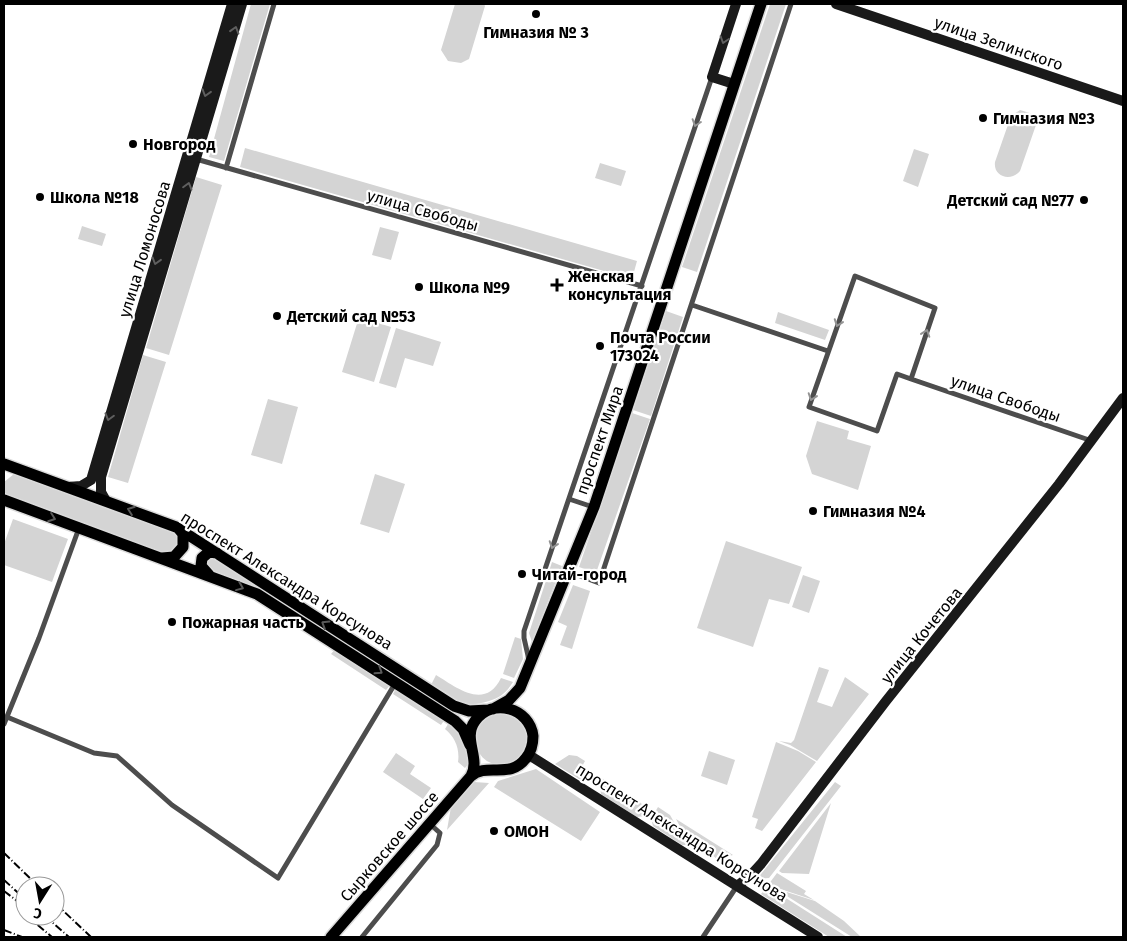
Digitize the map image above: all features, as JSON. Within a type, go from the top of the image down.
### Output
[{"type":"main road","name":"улица Ломоносова","points":[[170,231],[196,159],[220,63],[232,4]]},
{"type":"main road","name":"улица Ломоносова","points":[[96,481],[220,63],[242,4]]},
{"type":"main road","points":[[734,84],[712,77],[736,4]]},
{"type":"main road","name":"проспект Мира","points":[[528,722],[520,704],[523,683],[594,507],[761,4]]},
{"type":"main road","name":"улица Зелинского","points":[[836,4],[1123,101]]},
{"type":"main road","name":"улица Кочетова","points":[[736,886],[750,876],[760,864],[1092,441],[1123,398]]},
{"type":"main road","name":"проспект Александра Корсунова","points":[[4,464],[176,527],[454,706],[468,712],[491,709]]},
{"type":"main road","points":[[4,473],[11,470],[21,470]]},
{"type":"main road","points":[[68,487],[81,486],[96,481],[106,501]]},
{"type":"main road","name":"проспект Александра Корсунова","points":[[4,501],[212,576],[262,597],[460,725],[471,748]]},
{"type":"main road","points":[[162,558],[174,557],[183,547],[182,534],[176,527]]},
{"type":"main road","points":[[212,576],[203,570],[201,562],[205,554],[209,552],[217,553]]},
{"type":"main road","name":"проспект Мира","points":[[491,709],[509,700],[523,683]]},
{"type":"main road","points":[[504,708],[515,711],[528,722],[533,739],[528,755],[517,767],[500,771],[479,771],[471,776],[474,764],[471,748],[472,727],[479,716],[491,709],[504,708]]},
{"type":"main road","points":[[471,748],[483,766],[500,771]]},
{"type":"main road","name":"проспект Александра Корсунова","points":[[528,755],[818,937]]},
{"type":"main road","name":"Сырковское шоссе","points":[[331,937],[471,776]]},
{"type":"street","points":[[226,168],[274,4]]},
{"type":"street","points":[[568,572],[598,583],[791,4]]},
{"type":"street","points":[[530,666],[524,631],[712,77]]},
{"type":"street","name":"улица Свободы","points":[[196,159],[642,286]]},
{"type":"street","name":"улица Свободы","points":[[911,379],[935,308],[855,276],[809,407],[877,431],[897,374],[911,379],[1092,441]]},
{"type":"street","points":[[692,305],[828,351]]},
{"type":"street","points":[[569,499],[594,507]]},
{"type":"street","points":[[4,724],[79,528]]},
{"type":"street","points":[[7,717],[94,753],[117,756],[172,805],[278,878],[396,682]]},
{"type":"street","points":[[362,937],[437,845],[440,833],[429,824]]},
{"type":"street","points":[[703,937],[736,886]]},
{"type":"shaded area","points":[[251,4],[270,4],[224,161],[209,157]]},
{"type":"shaded area","points":[[455,4],[484,4],[485,6],[469,59],[461,63],[448,61],[441,50]]},
{"type":"shaded area","points":[[770,4],[786,4],[697,272],[682,267]]},
{"type":"shaded area","points":[[1020,110],[1033,114],[1036,125],[1020,171],[1012,176],[1003,176],[997,171],[995,162],[1011,116]]},
{"type":"shaded area","points":[[245,148],[637,261],[632,279],[240,167]]},
{"type":"shaded area","points":[[914,149],[929,154],[918,187],[903,181]]},
{"type":"shaded area","points":[[600,163],[626,171],[621,186],[595,178]]},
{"type":"shaded area","points":[[196,177],[222,185],[169,355],[146,348]]},
{"type":"shaded area","points":[[82,226],[106,234],[102,246],[78,239]]},
{"type":"shaded area","points":[[380,227],[399,232],[391,260],[372,255]]},
{"type":"shaded area","points":[[666,311],[683,317],[651,416],[633,410]]},
{"type":"shaded area","points":[[778,312],[829,330],[825,340],[775,323]]},
{"type":"shaded area","points":[[359,317],[391,327],[374,382],[342,372]]},
{"type":"shaded area","points":[[396,328],[441,342],[433,366],[405,358],[396,388],[379,383]]},
{"type":"shaded area","points":[[143,355],[166,362],[128,483],[108,477]]},
{"type":"shaded area","points":[[268,399],[298,407],[282,464],[251,455]]},
{"type":"shaded area","points":[[632,413],[650,419],[596,573],[579,567]]},
{"type":"shaded area","points":[[817,421],[849,431],[847,439],[871,446],[858,490],[812,474],[806,456]]},
{"type":"shaded area","points":[[14,474],[171,530],[178,537],[178,546],[172,552],[163,553],[11,498],[4,492],[4,482]]},
{"type":"shaded area","points":[[375,474],[405,484],[389,533],[360,524]]},
{"type":"shaded area","points":[[13,519],[68,539],[52,582],[4,565],[4,544]]},
{"type":"shaded area","points":[[726,541],[802,567],[789,604],[769,599],[753,647],[697,628]]},
{"type":"shaded area","points":[[210,555],[457,712],[455,717],[256,589],[209,570],[205,559]]},
{"type":"shaded area","points":[[552,562],[562,566],[532,642],[529,633]]},
{"type":"shaded area","points":[[803,575],[820,581],[809,613],[792,607]]},
{"type":"shaded area","points":[[573,585],[590,591],[572,649],[560,645],[567,626],[558,622]]},
{"type":"shaded area","points":[[515,637],[521,639],[523,659],[514,678],[503,674]]},
{"type":"shaded area","points":[[336,648],[391,684],[386,690],[331,654]]},
{"type":"shaded area","points":[[819,667],[829,670],[817,702],[832,707],[845,677],[869,694],[817,761],[790,745],[779,741],[791,743],[794,740]]},
{"type":"shaded area","points":[[436,675],[461,690],[479,695],[487,693],[494,688],[501,678],[513,682],[497,698],[479,704],[464,704],[451,699],[431,685]]},
{"type":"shaded area","points":[[397,687],[445,719],[441,725],[393,694]]},
{"type":"shaded area","points":[[501,713],[511,715],[519,721],[525,729],[527,739],[525,749],[519,757],[511,763],[501,765],[491,763],[483,757],[477,749],[475,739],[477,729],[483,721],[491,715]]},
{"type":"shaded area","points":[[450,721],[460,729],[469,763],[465,768],[458,762],[456,744],[452,736],[445,729]]},
{"type":"shaded area","points":[[776,742],[798,751],[816,762],[762,831],[755,828],[758,819],[752,817]]},
{"type":"shaded area","points":[[709,751],[735,760],[727,785],[701,776]]},
{"type":"shaded area","points":[[396,753],[415,766],[410,774],[431,788],[423,799],[383,772]]},
{"type":"shaded area","points":[[569,755],[577,756],[585,761],[579,772],[589,778],[604,779],[604,781],[579,779],[555,764]]},
{"type":"shaded area","points":[[536,769],[600,812],[581,841],[494,787],[498,781]]},
{"type":"shaded area","points":[[474,782],[489,783],[447,830],[451,807]]},
{"type":"shaded area","points":[[835,782],[841,786],[769,878],[757,879]]},
{"type":"shaded area","points":[[604,786],[623,792],[636,799],[645,807],[647,812],[645,816],[637,817],[601,794],[600,787]]},
{"type":"shaded area","points":[[831,803],[809,874],[782,873],[779,871]]},
{"type":"shaded area","points":[[658,807],[670,815],[687,845],[682,845],[653,826],[651,819]]},
{"type":"shaded area","points":[[676,819],[733,855],[717,859],[694,841],[692,844],[688,842]]},
{"type":"shaded area","points":[[777,873],[806,891],[804,894],[814,900],[768,885]]},
{"type":"shaded area","points":[[767,886],[847,937],[829,937],[761,894]]},
{"type":"shaded area","points":[[774,888],[815,901],[844,921],[861,937],[852,937]]},
{"type":"railway","points":[[4,853],[28,876]]},
{"type":"railway","points":[[4,880],[15,890]]},
{"type":"railway","points":[[4,891],[15,899]]},
{"type":"railway","points":[[65,912],[91,937]]},
{"type":"railway","points":[[39,926],[52,937]]},
{"type":"railway","points":[[56,926],[69,937]]},
{"type":"railway","points":[[4,930],[22,937]]},
{"type":"place","name":"Гимназия № 3","points":[[536,14]]},
{"type":"place","name":"Гимназия №3","points":[[983,118]]},
{"type":"place","name":"Новгород","points":[[133,144]]},
{"type":"place","name":"Школа №18","points":[[40,197]]},
{"type":"place","name":"Детский сад №77","points":[[1084,200]]},
{"type":"place","name":"Женская консультация","points":[[557,285]]},
{"type":"place","name":"Школа №9","points":[[419,287]]},
{"type":"place","name":"Детский сад №53","points":[[277,316]]},
{"type":"place","name":"Почта России 173024","points":[[600,346]]},
{"type":"place","name":"Гимназия №4","points":[[813,511]]},
{"type":"place","name":"Читай-город","points":[[522,574]]},
{"type":"place","name":"Пожарная часть","points":[[172,622]]},
{"type":"place","name":"ОМОН","points":[[494,831]]}]
